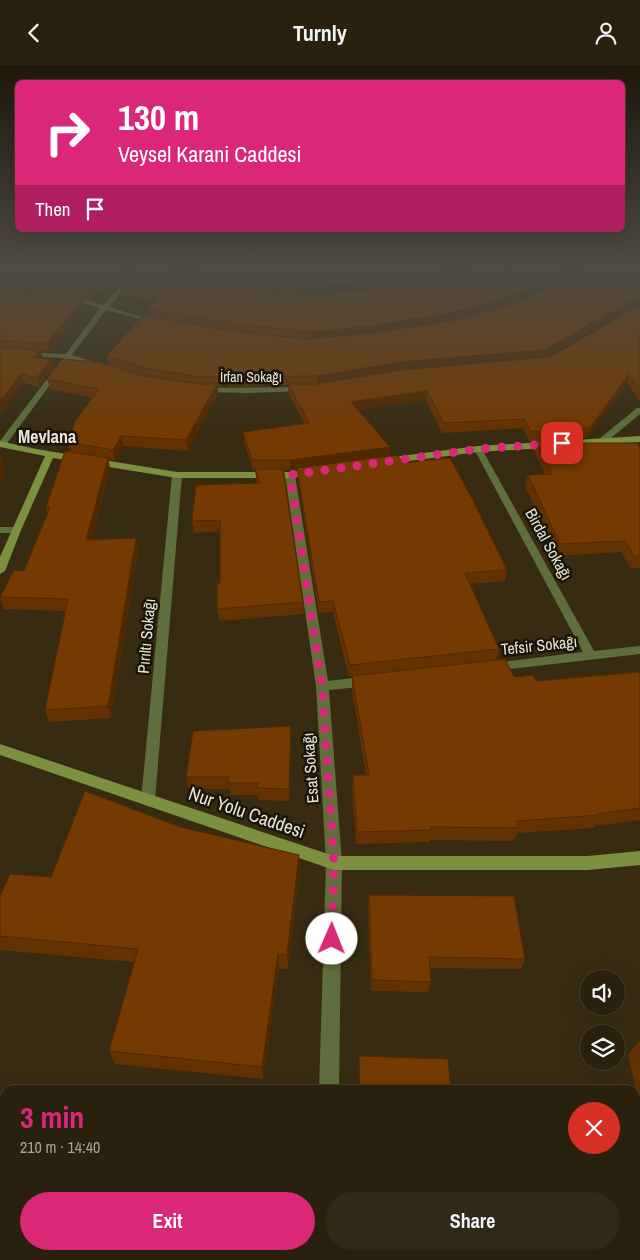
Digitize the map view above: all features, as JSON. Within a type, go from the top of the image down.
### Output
[{"type":"main road","points":[[379,463],[478,449],[640,439]]},
{"type":"main road","points":[[1,444],[50,455],[177,475],[290,475],[319,471]]},
{"type":"main road","points":[[0,571],[16,530],[50,455]]},
{"type":"main road","name":"Nur Yolu Caddesi","points":[[0,749],[334,863],[588,863],[640,858]]},
{"type":"street","points":[[1,444],[93,323]]},
{"type":"street","points":[[159,323],[164,324]]},
{"type":"street","points":[[0,353],[67,356],[102,367]]},
{"type":"street","name":"İrfan Sokağı","points":[[192,388],[247,391],[316,389]]},
{"type":"street","points":[[602,441],[640,410]]},
{"type":"street","name":"Birdal Sokağı","points":[[478,449],[591,656]]},
{"type":"street","name":"Pırıltı Sokağı","points":[[148,800],[177,475]]},
{"type":"street","name":"Esat Sokağı","points":[[290,475],[322,686],[334,863],[329,1085]]},
{"type":"street","points":[[0,530],[16,530]]},
{"type":"street","name":"Tefsir Sokağı","points":[[476,669],[640,651]]},
{"type":"street","points":[[322,686],[380,680]]},
{"type":"building","points":[[0,323],[64,323],[47,343],[0,341]]},
{"type":"building","points":[[136,323],[186,323],[231,331],[310,339],[372,333],[440,323],[592,323],[544,350],[400,362],[317,376],[225,377],[223,372],[221,377],[200,377],[145,368],[107,356]]},
{"type":"building","points":[[231,323],[391,323],[310,332]]},
{"type":"building","points":[[609,323],[640,323],[640,342],[638,341],[640,343],[640,388],[629,374],[590,428],[531,432],[525,419],[444,423],[427,391],[351,402],[390,447],[290,460],[252,460],[243,432],[309,423],[288,384],[317,384],[401,370],[550,357]]},
{"type":"building","points":[[0,348],[40,350],[34,358],[51,359],[37,378],[21,374],[0,401]]},
{"type":"building","points":[[62,359],[98,362],[140,375],[200,384],[217,384],[186,440],[121,436],[113,450],[68,442],[75,421],[99,389],[47,379]]},
{"type":"building","points":[[583,437],[578,443],[637,443],[640,448],[640,556],[635,557],[625,541],[560,544],[528,475],[552,474],[536,440]]},
{"type":"building","points":[[65,451],[108,458],[86,540],[136,538],[108,706],[45,710],[68,599],[0,597],[14,570],[24,571],[50,507],[46,507]]},
{"type":"building","points":[[397,455],[404,463],[450,458],[473,500],[507,570],[465,573],[499,649],[350,665],[333,601],[319,602],[297,468]]},
{"type":"building","points":[[255,469],[283,469],[303,602],[217,609],[217,583],[220,583],[220,520],[192,521],[196,485],[260,483]]},
{"type":"building","points":[[505,659],[514,677],[533,675],[536,681],[640,672],[640,808],[599,815],[517,821],[518,828],[431,827],[432,830],[357,832],[353,775],[369,775],[352,676]]},
{"type":"building","points":[[291,726],[289,789],[257,788],[258,783],[228,783],[229,777],[186,777],[193,731]]},
{"type":"building","points":[[85,791],[180,827],[299,855],[287,955],[278,954],[262,1067],[109,1051],[138,949],[0,936],[0,896],[10,874],[51,877]]},
{"type":"building","points":[[369,895],[514,896],[525,959],[429,957],[431,982],[372,980]]},
{"type":"building","points":[[359,1056],[448,1059],[451,1085],[360,1085]]},
{"type":"district","name":"Mevlana","points":[[47,436]]},
{"type":"route","points":[[332,939],[334,863],[322,686],[290,475],[478,449],[562,443]]}]
